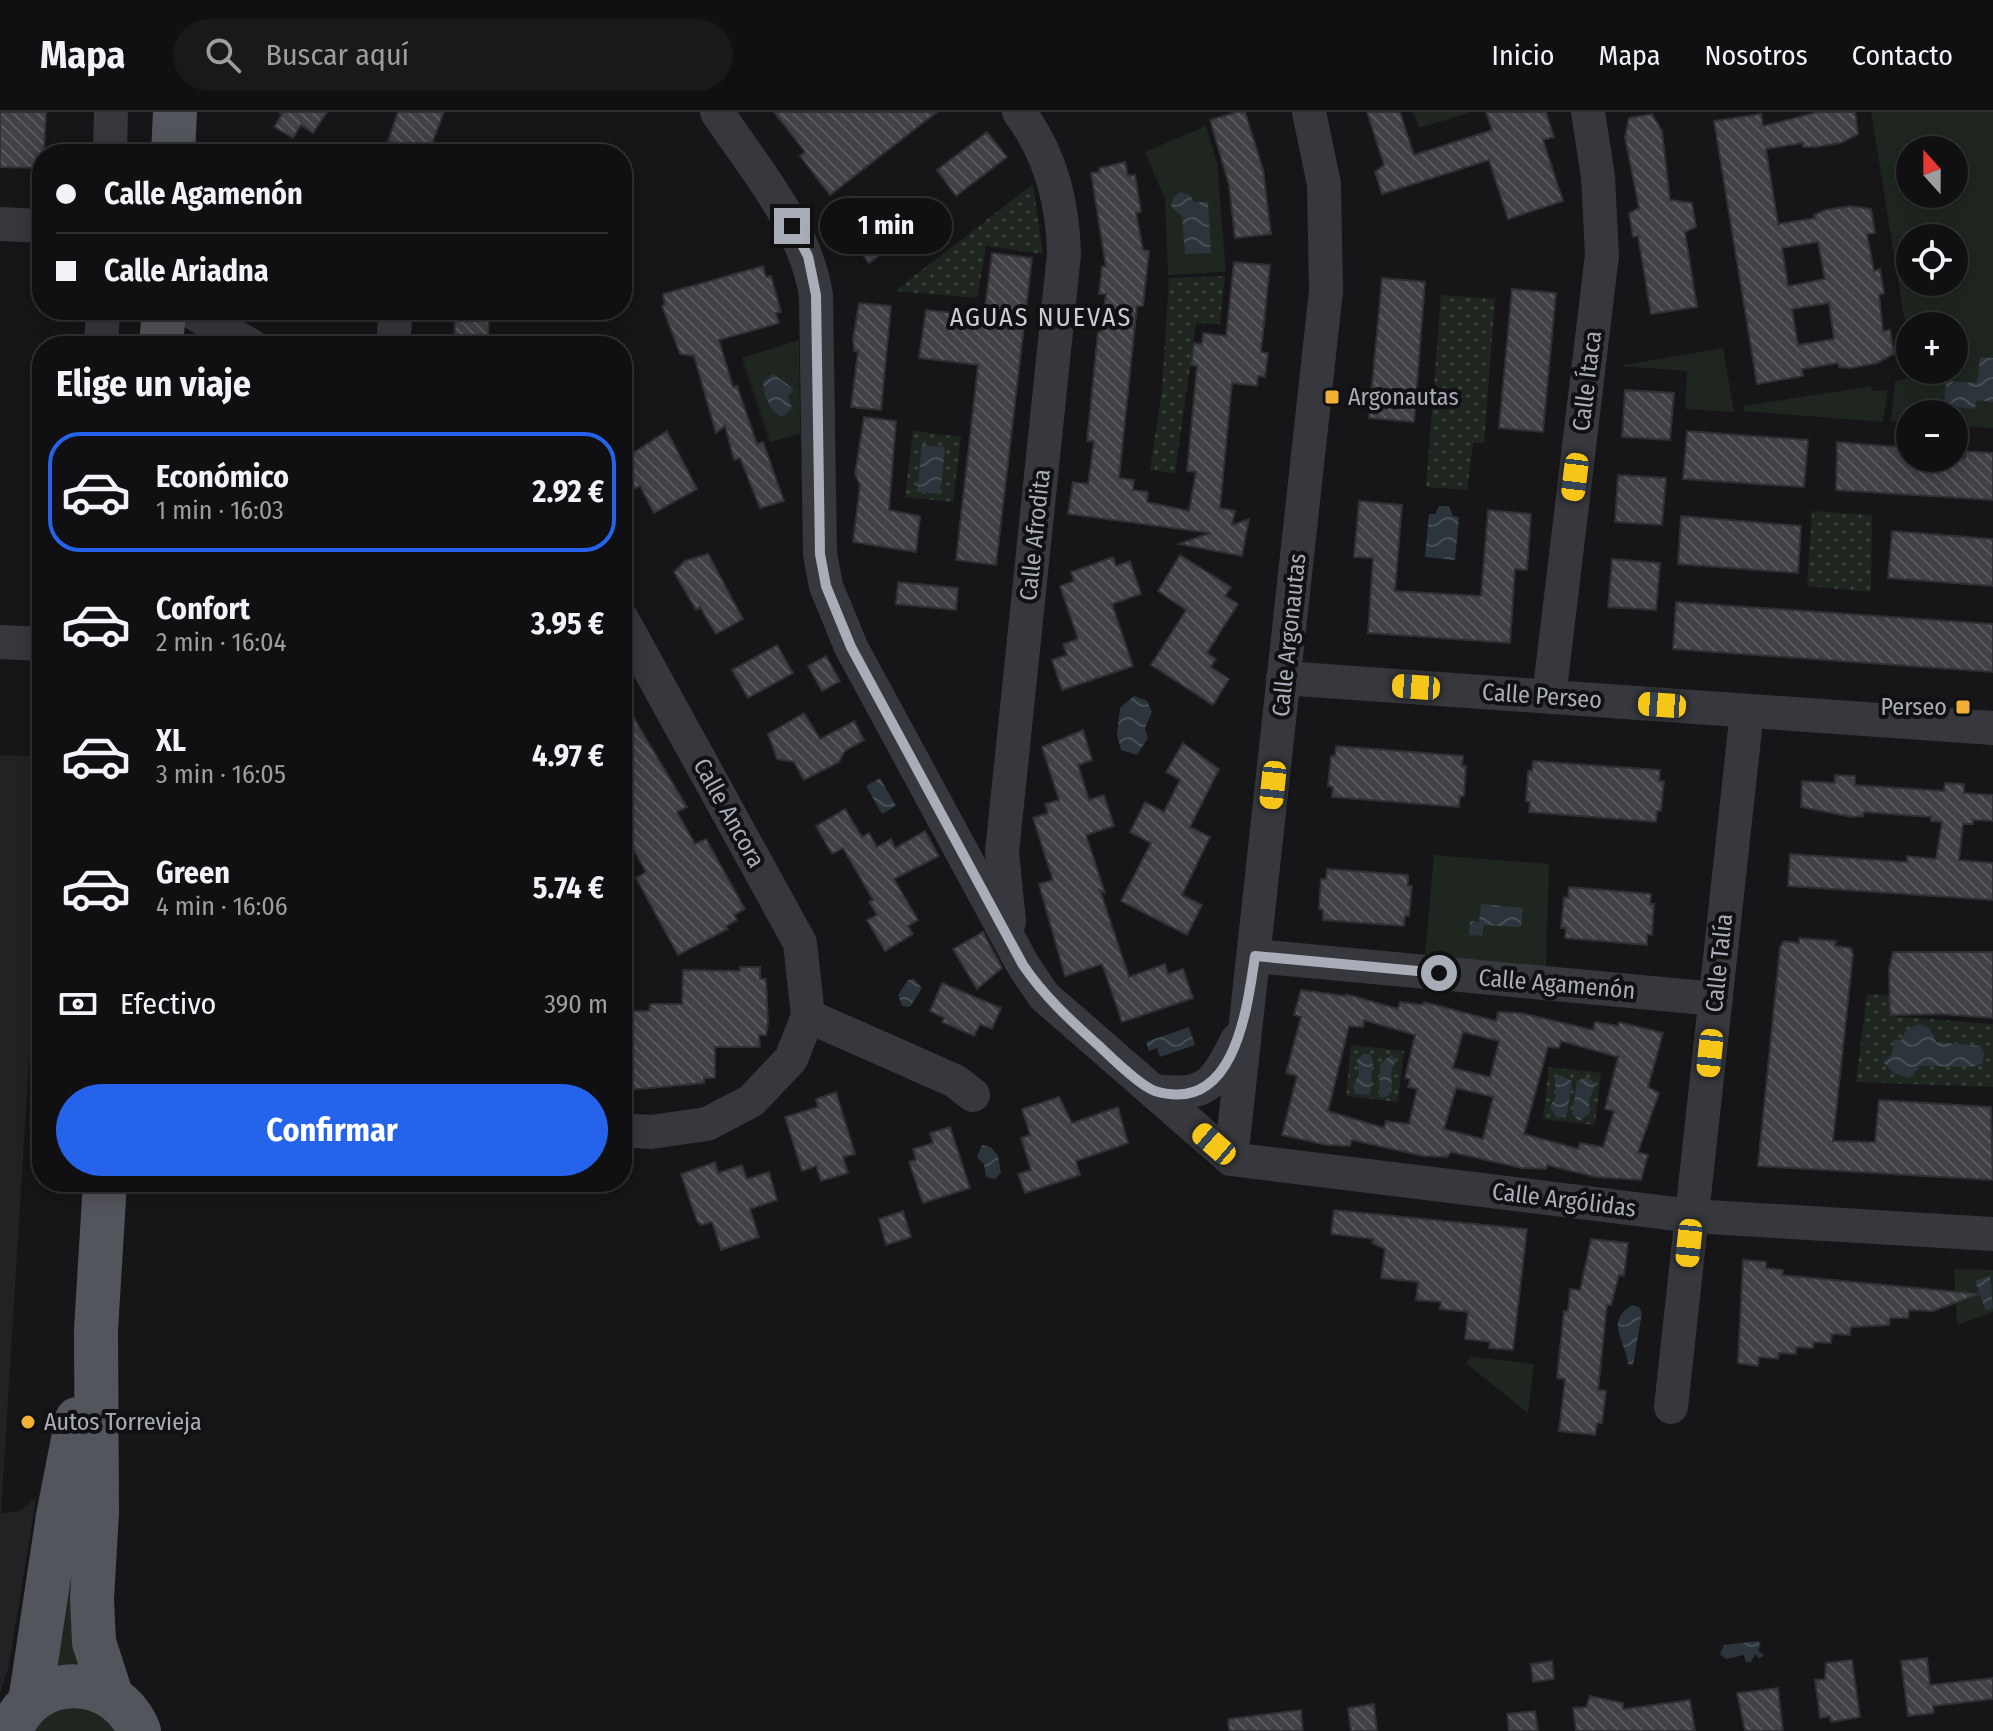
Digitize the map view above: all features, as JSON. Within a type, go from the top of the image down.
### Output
[{"type":"main road","points":[[173,144],[175,112]]},
{"type":"main road","points":[[104,1192],[96,1330],[93,1629],[111,1695]]},
{"type":"main road","points":[[15,1716],[96,1330]]},
{"type":"main road","points":[[15,1716],[44,1692],[78,1685],[111,1695],[128,1710],[139,1731]]},
{"type":"street","points":[[110,144],[111,112]]},
{"type":"street","points":[[717,112],[808,256],[816,295],[820,554],[826,586],[851,647],[1023,965],[1044,996],[1231,1159]]},
{"type":"street","name":"Calle Afrodita","points":[[1019,112],[1047,161],[1054,183],[1061,207],[1064,254],[1002,873],[1011,935],[1023,965]]},
{"type":"street","name":"Calle Argonautas","points":[[1231,1159],[1326,291],[1324,184],[1309,112]]},
{"type":"street","name":"Calle Ítaca","points":[[1549,697],[1602,255],[1598,177],[1588,112]]},
{"type":"street","points":[[0,224],[32,226]]},
{"type":"street","points":[[205,320],[231,336]]},
{"type":"street","name":"Calle Ancora","points":[[632,637],[800,943],[808,1016],[791,1059],[751,1101],[707,1124],[651,1132],[632,1131]]},
{"type":"street","points":[[0,642],[32,644]]},
{"type":"street","name":"Calle Perseo","points":[[1283,678],[1993,728]]},
{"type":"street","name":"Calle Talía","points":[[1671,1407],[1747,711]]},
{"type":"street","points":[[944,819],[972,823],[986,819],[1007,801]]},
{"type":"street","name":"Calle Agamenón","points":[[1255,956],[1716,999]]},
{"type":"street","points":[[808,1016],[955,1081],[973,1095]]},
{"type":"street","points":[[1153,1091],[1187,1095],[1219,1076],[1245,1025]]},
{"type":"street","name":"Calle Argólidas","points":[[1231,1159],[1692,1216],[1993,1234]]},
{"type":"shaded area","points":[[1413,112],[1468,112],[1468,113],[1419,128]]},
{"type":"shaded area","points":[[1871,112],[1993,112],[1993,428],[1968,427],[1968,400],[1896,400],[1896,421],[1891,421],[1895,381],[1896,384],[1968,384],[1968,312],[1903,312],[1901,296],[1968,296],[1968,224],[1896,224],[1896,267]]},
{"type":"shaded area","points":[[1206,126],[1217,163],[1226,272],[1168,275],[1165,199],[1145,152]]},
{"type":"shaded area","points":[[1033,184],[1043,254],[986,246],[977,298],[895,291]]},
{"type":"shaded area","points":[[1225,276],[1220,324],[1196,323],[1175,473],[1150,470],[1162,390],[1169,278]]},
{"type":"shaded area","points":[[1441,295],[1495,299],[1484,443],[1473,443],[1467,490],[1426,487]]},
{"type":"shaded area","points":[[799,340],[800,434],[770,442],[742,358]]},
{"type":"shaded area","points":[[1723,348],[1734,412],[1685,409],[1687,371],[1619,366]]},
{"type":"shaded area","points":[[1871,386],[1872,391],[1888,390],[1883,422],[1744,411],[1744,406]]},
{"type":"shaded area","points":[[913,431],[961,437],[953,502],[905,497]]},
{"type":"shaded area","points":[[1812,511],[1872,515],[1871,592],[1807,586]]},
{"type":"shaded area","points":[[0,755],[32,756],[32,1014],[1,1513],[20,1511],[36,1498],[9,1665],[0,1694]]},
{"type":"shaded area","points":[[1434,855],[1549,864],[1546,968],[1425,956]]},
{"type":"shaded area","points":[[1867,994],[1890,995],[1889,1016],[1993,1024],[1993,1087],[1856,1082]]},
{"type":"shaded area","points":[[1351,1045],[1404,1051],[1398,1102],[1346,1096]]},
{"type":"shaded area","points":[[1549,1067],[1601,1073],[1595,1125],[1543,1119]]},
{"type":"shaded area","points":[[1954,1269],[1993,1270],[1993,1312],[1957,1325]]},
{"type":"shaded area","points":[[1472,1357],[1534,1364],[1528,1413],[1466,1363]]},
{"type":"shaded area","points":[[76,1514],[84,1666],[51,1671]]},
{"type":"shaded area","points":[[93,1705],[121,1731],[29,1731],[46,1710]]},
{"type":"water","points":[[1180,192],[1190,195],[1194,202],[1208,202],[1211,253],[1185,254],[1182,216],[1171,207],[1173,198]]},
{"type":"water","points":[[1980,357],[1993,358],[1993,402],[1976,400],[1975,409],[1968,408],[1968,400],[1944,400],[1946,384],[1977,383]]},
{"type":"water","points":[[773,374],[794,389],[788,397],[792,408],[782,417],[765,396],[764,381]]},
{"type":"water","points":[[922,445],[945,447],[940,494],[917,492]]},
{"type":"water","points":[[1439,506],[1449,506],[1453,516],[1459,517],[1455,560],[1425,557],[1429,514],[1435,514]]},
{"type":"water","points":[[1134,696],[1147,701],[1152,712],[1145,728],[1148,738],[1137,755],[1121,750],[1117,735],[1120,708]]},
{"type":"water","points":[[880,778],[896,806],[882,814],[866,786]]},
{"type":"water","points":[[1481,904],[1523,908],[1521,927],[1484,925],[1482,936],[1469,935],[1470,921],[1479,922]]},
{"type":"water","points":[[914,979],[922,988],[910,1007],[902,1006],[898,995],[908,980]]},
{"type":"water","points":[[1920,1024],[1930,1029],[1936,1042],[1980,1046],[1984,1053],[1982,1063],[1972,1067],[1919,1066],[1911,1078],[1894,1073],[1883,1062],[1892,1054],[1894,1040],[1901,1040],[1906,1030]]},
{"type":"water","points":[[1189,1027],[1195,1045],[1160,1057],[1157,1048],[1149,1051],[1146,1042]]},
{"type":"water","points":[[1363,1054],[1370,1054],[1373,1061],[1370,1095],[1355,1094],[1353,1087],[1359,1074],[1357,1060]]},
{"type":"water","points":[[1391,1055],[1396,1060],[1391,1071],[1392,1091],[1387,1097],[1379,1097],[1380,1064]]},
{"type":"water","points":[[1560,1075],[1572,1081],[1567,1114],[1558,1119],[1550,1107],[1556,1096],[1555,1078]]},
{"type":"water","points":[[1586,1077],[1596,1083],[1589,1100],[1590,1113],[1579,1121],[1572,1114],[1577,1081]]},
{"type":"water","points":[[982,1145],[991,1147],[998,1156],[1001,1173],[995,1179],[986,1177],[984,1164],[977,1157]]},
{"type":"water","points":[[1990,1276],[1993,1308],[1986,1311],[1975,1281]]},
{"type":"water","points":[[1632,1305],[1639,1307],[1642,1313],[1633,1365],[1628,1364],[1618,1325],[1619,1318]]},
{"type":"water","points":[[1758,1641],[1761,1645],[1758,1650],[1764,1656],[1759,1658],[1755,1654],[1751,1662],[1746,1662],[1744,1655],[1726,1659],[1720,1654],[1724,1645]]},
{"type":"building","points":[[0,112],[46,112],[44,144],[32,144],[32,168],[0,167]]},
{"type":"building","points":[[279,112],[327,112],[313,133],[301,125],[293,138],[274,127],[282,114]]},
{"type":"building","points":[[398,112],[444,112],[432,144],[388,141]]},
{"type":"building","points":[[774,112],[937,112],[830,195],[800,156],[805,152]]},
{"type":"building","points":[[1245,112],[1263,169],[1271,234],[1235,238],[1229,185],[1210,120]]},
{"type":"building","points":[[1367,112],[1400,112],[1414,155],[1492,130],[1486,112],[1546,112],[1554,137],[1543,140],[1563,201],[1508,219],[1489,160],[1382,194],[1375,172],[1384,165]]},
{"type":"building","points":[[1818,112],[1855,112],[1858,134],[1841,143],[1803,147],[1803,143],[1766,149],[1778,224],[1815,218],[1814,215],[1825,210],[1851,206],[1871,209],[1875,233],[1867,234],[1874,271],[1880,269],[1884,293],[1879,295],[1883,331],[1890,330],[1894,354],[1877,363],[1851,368],[1839,367],[1838,363],[1802,369],[1803,376],[1757,384],[1714,121],[1761,114],[1763,126]],"holes":[[[1818,242],[1825,279],[1788,286],[1782,248]],[[1829,303],[1834,339],[1798,345],[1792,309]]]},
{"type":"building","points":[[1652,114],[1662,131],[1670,200],[1692,203],[1696,227],[1685,232],[1697,307],[1651,314],[1638,236],[1633,237],[1629,213],[1639,208],[1625,137],[1629,118]]},
{"type":"building","points":[[987,132],[1007,157],[956,196],[937,170]]},
{"type":"building","points":[[1125,162],[1128,176],[1135,175],[1141,212],[1136,213],[1143,250],[1149,251],[1143,306],[1137,306],[1119,478],[1134,480],[1133,490],[1148,492],[1147,502],[1189,511],[1196,472],[1187,471],[1197,366],[1191,365],[1194,343],[1202,344],[1203,333],[1226,336],[1234,262],[1270,265],[1261,352],[1268,353],[1265,377],[1258,376],[1257,386],[1232,383],[1220,508],[1235,511],[1232,525],[1249,519],[1242,556],[1179,544],[1210,533],[1068,514],[1073,482],[1088,484],[1094,441],[1087,441],[1098,332],[1101,332],[1106,294],[1099,294],[1102,266],[1106,267],[1091,173]]},
{"type":"building","points":[[900,199],[920,224],[869,263],[850,238]]},
{"type":"building","points":[[992,253],[1032,258],[996,565],[956,560],[978,365],[919,358],[926,310],[984,316]]},
{"type":"building","points":[[763,266],[766,277],[771,276],[781,312],[776,313],[779,323],[719,340],[733,387],[737,386],[757,444],[763,442],[784,501],[760,508],[740,458],[734,460],[725,426],[716,433],[694,356],[680,354],[662,306],[665,305],[663,294]]},
{"type":"building","points":[[1382,278],[1425,282],[1414,422],[1369,418]]},
{"type":"building","points":[[1512,289],[1556,293],[1543,432],[1499,428]]},
{"type":"building","points":[[859,303],[891,306],[881,410],[851,407],[858,351],[854,351],[853,339]]},
{"type":"building","points":[[455,320],[489,320],[488,336],[454,336]]},
{"type":"building","points":[[1625,390],[1674,393],[1670,440],[1622,437]]},
{"type":"building","points":[[864,417],[896,421],[889,510],[920,516],[916,552],[853,542],[860,485],[855,474]]},
{"type":"building","points":[[667,431],[697,489],[654,513],[640,486],[634,489],[632,484],[632,454]]},
{"type":"building","points":[[1687,431],[1808,440],[1804,487],[1683,479]]},
{"type":"building","points":[[1837,442],[1896,447],[1896,472],[1968,472],[1968,451],[1993,453],[1993,500],[1836,490]]},
{"type":"building","points":[[1618,475],[1666,478],[1662,525],[1615,522]]},
{"type":"building","points":[[1359,501],[1402,505],[1395,591],[1481,596],[1488,510],[1531,514],[1527,570],[1515,569],[1510,643],[1368,633],[1373,558],[1354,557]]},
{"type":"building","points":[[1681,516],[1801,526],[1798,573],[1678,564]]},
{"type":"building","points":[[1892,531],[1993,539],[1993,586],[1888,578]]},
{"type":"building","points":[[708,554],[743,619],[716,634],[700,607],[696,610],[674,572],[685,561]]},
{"type":"building","points":[[1180,555],[1231,587],[1225,596],[1238,604],[1207,653],[1216,659],[1211,667],[1229,679],[1213,705],[1151,665],[1186,610],[1158,591]]},
{"type":"building","points":[[1113,557],[1116,566],[1130,561],[1141,594],[1112,604],[1133,666],[1062,690],[1052,660],[1067,655],[1063,644],[1078,639],[1060,586],[1074,581],[1071,572]]},
{"type":"building","points":[[1612,559],[1660,563],[1656,610],[1608,607]]},
{"type":"building","points":[[898,582],[958,588],[956,610],[896,604]]},
{"type":"building","points":[[1676,602],[1993,624],[1993,672],[1673,649]]},
{"type":"building","points":[[777,645],[793,673],[748,698],[732,670]]},
{"type":"building","points":[[826,656],[840,681],[822,691],[808,666]]},
{"type":"building","points":[[804,713],[820,739],[854,721],[864,740],[845,751],[839,762],[804,780],[794,762],[777,759],[768,734]]},
{"type":"building","points":[[632,715],[687,807],[677,812],[695,844],[706,839],[745,909],[734,915],[737,920],[726,926],[728,929],[678,955],[636,878],[646,872],[632,847]]},
{"type":"building","points":[[1083,730],[1092,760],[1078,765],[1089,800],[1104,795],[1114,826],[1086,835],[1105,893],[1100,890],[1129,977],[1165,964],[1168,974],[1183,969],[1193,998],[1122,1022],[1102,964],[1065,976],[1039,884],[1053,880],[1033,818],[1048,813],[1045,804],[1059,800],[1042,747]]},
{"type":"building","points":[[1183,743],[1219,769],[1190,827],[1210,837],[1182,895],[1202,905],[1187,935],[1121,901],[1151,843],[1130,832],[1145,802],[1164,812],[1180,780],[1166,772]]},
{"type":"building","points":[[1336,746],[1463,756],[1462,766],[1466,766],[1464,796],[1460,796],[1459,807],[1332,797],[1333,787],[1328,786],[1331,756],[1335,756]]},
{"type":"building","points":[[1533,761],[1660,770],[1659,781],[1664,781],[1661,811],[1657,811],[1656,822],[1529,812],[1530,802],[1526,801],[1528,771],[1532,771]]},
{"type":"building","points":[[1835,775],[1855,776],[1855,785],[1944,791],[1945,783],[1964,784],[1964,793],[1993,795],[1993,821],[1973,820],[1973,824],[1963,824],[1959,860],[1993,863],[1993,900],[1788,886],[1790,854],[1907,862],[1907,856],[1936,859],[1942,822],[1931,821],[1931,817],[1864,812],[1863,816],[1852,817],[1801,807],[1802,781],[1835,783]]},
{"type":"building","points":[[845,809],[862,837],[869,833],[877,847],[891,839],[895,848],[925,831],[939,856],[894,879],[918,920],[908,926],[913,934],[885,951],[867,920],[877,915],[869,902],[873,900],[843,848],[832,854],[816,826]]},
{"type":"building","points":[[1327,869],[1408,875],[1408,886],[1412,886],[1409,916],[1405,916],[1404,926],[1323,920],[1323,910],[1319,909],[1321,879],[1326,879]]},
{"type":"building","points":[[1569,887],[1651,894],[1650,904],[1654,904],[1652,935],[1647,934],[1647,945],[1565,938],[1566,928],[1561,928],[1564,897],[1568,898]]},
{"type":"building","points":[[983,932],[1002,968],[977,989],[953,949]]},
{"type":"building","points":[[1799,938],[1836,941],[1835,946],[1851,948],[1853,954],[1833,1141],[1875,1142],[1879,1100],[1991,1107],[1993,1180],[1758,1166],[1780,947],[1784,941],[1799,943]]},
{"type":"building","points":[[1893,952],[1993,952],[1993,1018],[1941,1014],[1890,1015],[1889,969]]},
{"type":"building","points":[[740,967],[760,967],[760,979],[766,979],[768,1023],[766,1035],[759,1035],[760,1047],[715,1047],[715,1078],[704,1078],[704,1083],[632,1090],[632,1011],[649,1011],[650,1004],[682,1004],[683,970],[740,971]]},
{"type":"building","points":[[942,983],[1001,1008],[992,1029],[980,1024],[974,1036],[942,1022],[944,1018],[930,1011]]},
{"type":"building","points":[[1301,990],[1346,994],[1398,1009],[1400,1002],[1423,1005],[1424,1002],[1496,1021],[1498,1012],[1521,1013],[1593,1030],[1595,1022],[1618,1026],[1619,1022],[1663,1033],[1648,1087],[1659,1093],[1638,1152],[1648,1155],[1641,1180],[1596,1177],[1547,1165],[1546,1169],[1521,1168],[1451,1152],[1447,1157],[1423,1156],[1352,1140],[1350,1146],[1326,1145],[1282,1135],[1297,1076],[1286,1073],[1301,1017],[1294,1015]],"holes":[[[1364,1020],[1415,1035],[1405,1078],[1410,1079],[1408,1087],[1417,1089],[1409,1124],[1386,1121],[1384,1128],[1328,1111],[1349,1026],[1363,1027]],[[1463,1032],[1499,1041],[1490,1077],[1453,1068]],[[1561,1041],[1618,1057],[1605,1109],[1614,1111],[1603,1147],[1580,1143],[1578,1149],[1524,1134],[1548,1047],[1559,1048]],[[1456,1088],[1493,1097],[1483,1139],[1444,1129]]]},
{"type":"building","points":[[836,1092],[855,1154],[843,1157],[848,1173],[821,1181],[816,1166],[802,1171],[785,1117],[818,1107],[816,1099]]},
{"type":"building","points":[[1059,1097],[1072,1123],[1118,1107],[1128,1143],[1076,1161],[1080,1175],[1025,1193],[1018,1174],[1031,1170],[1021,1138],[1030,1135],[1022,1109]]},
{"type":"building","points":[[950,1127],[970,1188],[923,1203],[909,1162],[916,1160],[913,1149],[933,1143],[930,1133]]},
{"type":"building","points":[[715,1162],[718,1173],[742,1165],[747,1179],[769,1172],[777,1200],[750,1209],[759,1237],[721,1250],[712,1222],[701,1225],[697,1221],[681,1174]]},
{"type":"building","points":[[1334,1210],[1527,1229],[1513,1350],[1489,1348],[1490,1342],[1465,1339],[1468,1312],[1440,1309],[1441,1302],[1416,1300],[1418,1282],[1381,1278],[1385,1249],[1372,1243],[1373,1239],[1331,1234]]},
{"type":"building","points":[[903,1211],[911,1237],[886,1245],[879,1219]]},
{"type":"building","points":[[1591,1239],[1628,1243],[1624,1276],[1619,1275],[1611,1305],[1607,1305],[1598,1390],[1606,1391],[1602,1423],[1597,1423],[1595,1435],[1559,1431],[1565,1379],[1557,1378],[1564,1311],[1568,1311],[1570,1289],[1580,1290]]},
{"type":"building","points":[[1743,1260],[1766,1262],[1766,1268],[1783,1270],[1782,1275],[1979,1294],[1933,1311],[1909,1310],[1908,1318],[1890,1318],[1889,1325],[1851,1327],[1850,1335],[1832,1334],[1831,1343],[1814,1342],[1813,1348],[1796,1347],[1796,1354],[1779,1353],[1778,1359],[1759,1357],[1758,1366],[1738,1363]]},
{"type":"building","points":[[1927,1658],[1930,1685],[1993,1678],[1993,1699],[1933,1706],[1934,1713],[1908,1716],[1901,1661]]},
{"type":"building","points":[[1852,1660],[1860,1717],[1831,1722],[1830,1716],[1820,1718],[1815,1680],[1825,1679],[1826,1663]]},
{"type":"building","points":[[1552,1661],[1554,1679],[1533,1682],[1531,1664]]},
{"type":"building","points":[[1778,1688],[1783,1731],[1745,1731],[1737,1693]]},
{"type":"building","points":[[1590,1696],[1623,1703],[1623,1709],[1690,1700],[1695,1731],[1576,1731],[1573,1708],[1586,1707]]},
{"type":"building","points":[[1374,1704],[1377,1731],[1351,1731],[1348,1708]]},
{"type":"building","points":[[1301,1710],[1303,1731],[1229,1731],[1228,1719]]},
{"type":"building","points":[[1535,1711],[1538,1731],[1509,1731],[1507,1714]]},
{"type":"place","name":"Argonautas","points":[[1332,397]]},
{"type":"place","name":"Perseo","points":[[1963,707]]},
{"type":"place","name":"Autos Torrevieja","points":[[28,1422]]},
{"type":"district","name":"AGUAS NUEVAS","points":[[1041,317]]},
{"type":"route","points":[[792,226],[808,256],[816,295],[820,554],[826,586],[851,647],[1023,965],[1044,996],[1153,1091],[1187,1095],[1219,1076],[1245,1025],[1255,956],[1439,973]]}]
